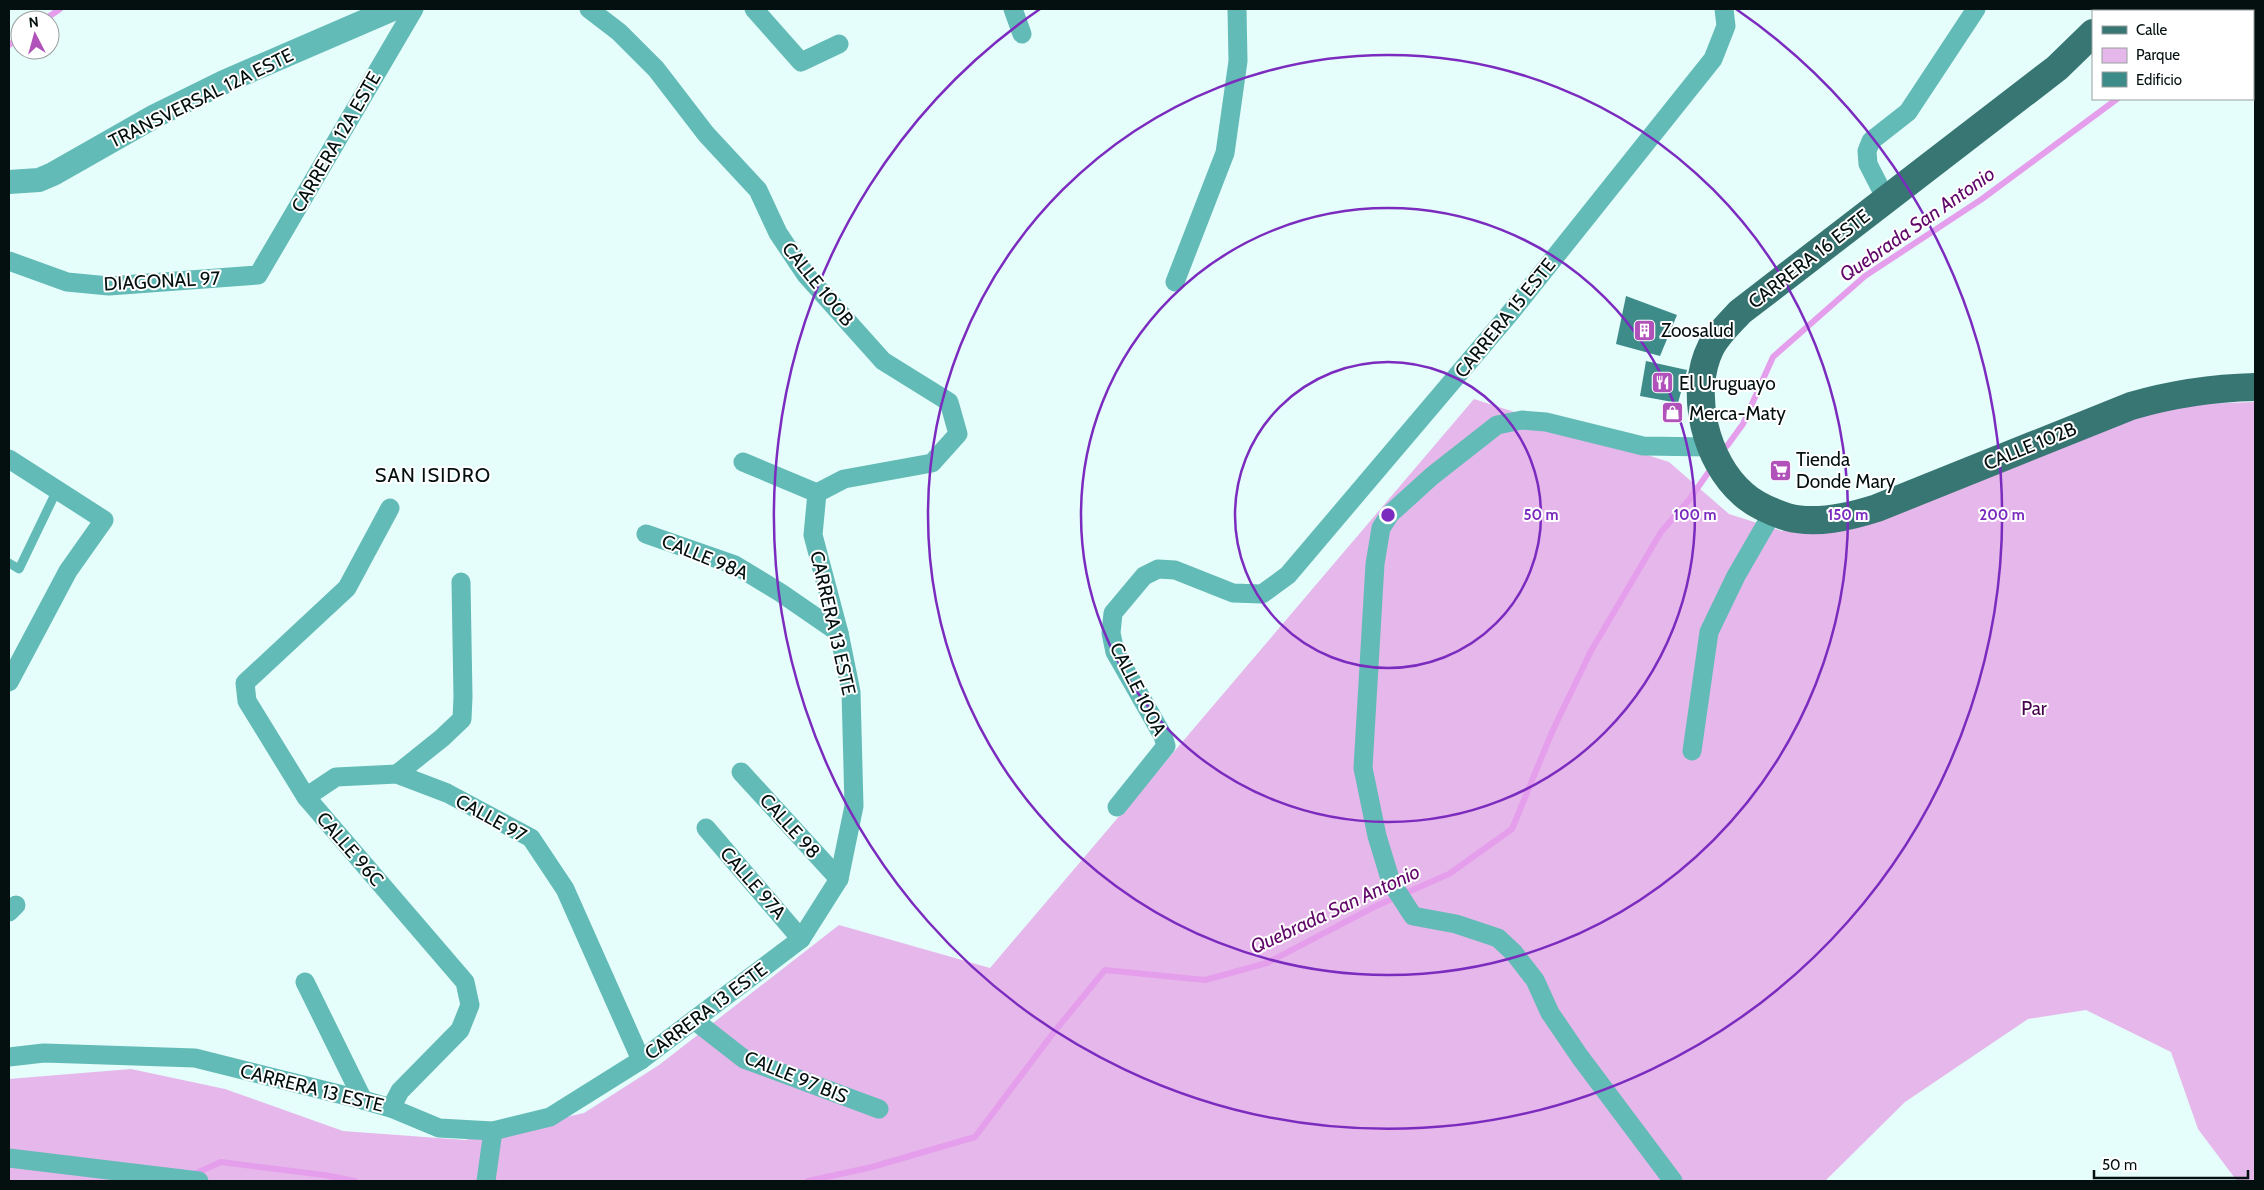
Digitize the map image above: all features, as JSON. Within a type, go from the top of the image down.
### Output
[{"type":"main road","name":"CARRERA 16 ESTE","points":[[1808,520],[1773,512],[1743,494],[1730,480],[1711,447],[1701,396],[1704,371],[1711,348],[1740,312],[1759,296],[2057,68],[2092,34]]},
{"type":"main road","name":"CALLE 102B","points":[[1808,520],[1837,518],[1877,508],[2089,422],[2149,401],[2205,390],[2255,387]]},
{"type":"street","name":"TRANSVERSAL 12A ESTE","points":[[9,182],[39,180],[53,174],[155,116],[224,82],[393,9]]},
{"type":"street","name":"CARRERA 12A ESTE","points":[[258,274],[414,9]]},
{"type":"street","name":"CALLE 100B","points":[[589,9],[619,32],[656,69],[706,134],[758,190],[778,233],[806,275],[883,362],[949,402],[958,434],[932,463],[844,479],[817,493]]},
{"type":"street","points":[[754,9],[801,62],[838,44]]},
{"type":"street","points":[[1013,9],[1022,34]]},
{"type":"street","points":[[1175,282],[1225,154],[1238,61],[1237,9]]},
{"type":"street","points":[[1886,199],[1868,164],[1867,151],[1871,141],[1908,112],[1976,9]]},
{"type":"street","name":"CARRERA 15 ESTE","points":[[1111,633],[1113,613],[1144,576],[1158,569],[1175,570],[1234,594],[1262,594],[1288,575],[1511,312],[1713,59],[1725,17]]},
{"type":"street","name":"DIAGONAL 97","points":[[9,261],[67,282],[109,286],[258,274]]},
{"type":"street","points":[[1673,1181],[1580,1057],[1550,1013],[1535,980],[1514,953],[1498,938],[1456,924],[1413,916],[1391,882],[1377,836],[1363,768],[1375,564],[1381,528],[1390,514],[1432,476],[1497,424],[1522,420],[1546,422],[1643,446],[1711,447]]},
{"type":"street","points":[[9,458],[104,520],[68,571],[9,682]]},
{"type":"street","points":[[744,462],[817,493]]},
{"type":"street","name":"CARRERA 13 ESTE","points":[[9,1057],[44,1053],[195,1058],[391,1108],[439,1128],[493,1131],[550,1117],[641,1060],[801,938],[839,879],[854,806],[851,692],[839,633],[813,535],[817,493]]},
{"type":"street","name":"CALLE 96C","points":[[390,508],[347,588],[245,683],[247,700],[306,798],[465,982],[470,1005],[460,1030],[400,1091],[391,1108]]},
{"type":"street","points":[[1692,751],[1709,632],[1736,576],[1773,512]]},
{"type":"street","name":"CALLE 98A","points":[[646,534],[735,565],[781,593],[839,633]]},
{"type":"street","points":[[397,774],[442,738],[462,719],[461,582]]},
{"type":"street","name":"CALLE 100A","points":[[1111,633],[1115,652],[1163,736],[1166,746],[1117,807]]},
{"type":"street","name":"CALLE 98","points":[[742,772],[839,879]]},
{"type":"street","name":"CALLE 97","points":[[306,798],[336,776],[397,774],[447,793],[531,838],[566,889],[641,1060]]},
{"type":"street","name":"CALLE 97A","points":[[706,828],[801,938]]},
{"type":"street","points":[[305,982],[363,1100]]},
{"type":"street","name":"CALLE 97 BIS","points":[[694,1020],[744,1058],[878,1109]]},
{"type":"street","points":[[486,1181],[493,1131]]},
{"type":"street","points":[[9,1158],[199,1181]]},
{"type":"lane","points":[[9,563],[19,569],[57,490]]},
{"type":"green space","name":"Par","points":[[1474,399],[1669,462],[1729,514],[1782,531],[1859,526],[2170,405],[2255,402],[2255,1181],[2237,1181],[2198,1129],[2171,1052],[2086,1010],[2028,1019],[1905,1102],[1825,1181],[9,1181],[9,1079],[131,1069],[225,1089],[343,1131],[465,1140],[584,1113],[659,1065],[839,925],[990,968]]},
{"type":"building","name":"Zoosalud","points":[[1626,296],[1677,315],[1660,356],[1616,344]]},
{"type":"building","name":"El Uruguayo","points":[[1646,361],[1687,370],[1678,403],[1640,396]]},
{"type":"waterway","name":"Quebrada San Antonio","points":[[1727,446],[1743,424],[1773,357],[1865,276],[1982,199],[2116,100]]},
{"type":"waterway","name":"Quebrada San Antonio","points":[[808,1181],[872,1167],[975,1137],[1054,1032],[1105,970],[1205,980],[1267,963],[1374,907],[1449,874],[1512,829],[1552,732],[1591,651],[1661,532],[1689,500],[1708,473]]},
{"type":"waterway","name":"Quebrada San Antonio","points":[[194,1174],[221,1162],[324,1175],[355,1181]]},
{"type":"place","name":"Zoosalud","points":[[1645,330]]},
{"type":"place","name":"El Uruguayo","points":[[1663,383]]},
{"type":"place","name":"Merca-Maty","points":[[1673,413]]},
{"type":"place","name":"Tienda Donde Mary","points":[[1780,470]]},
{"type":"district","name":"SAN ISIDRO","points":[[433,475]]}]
